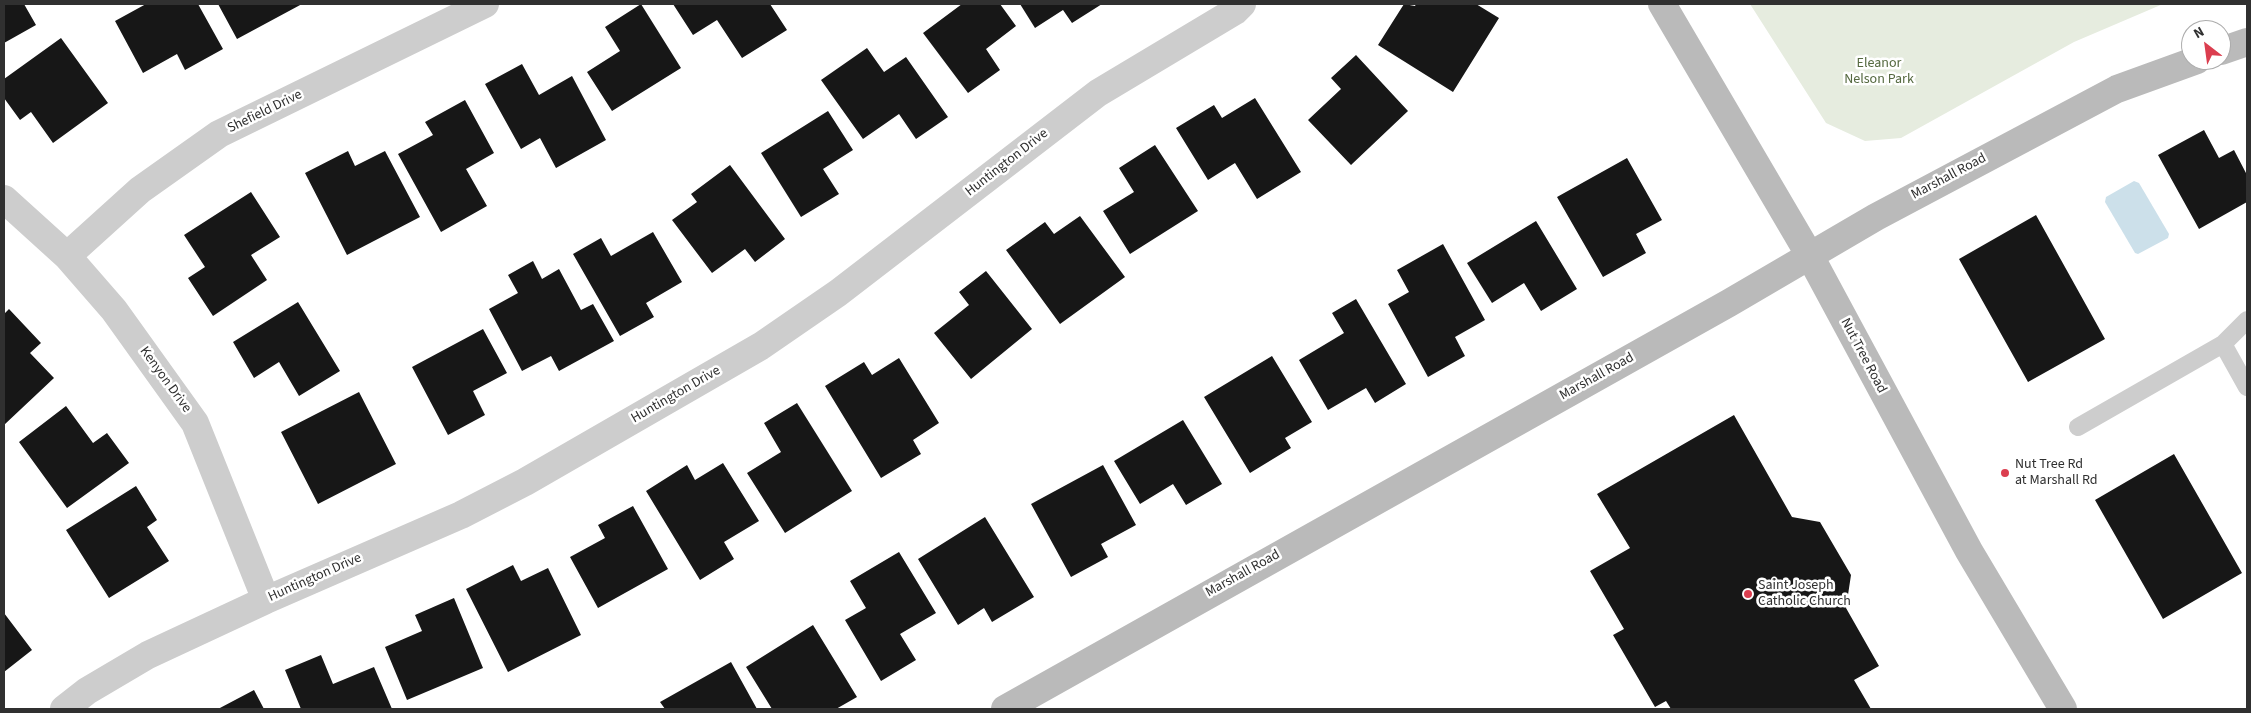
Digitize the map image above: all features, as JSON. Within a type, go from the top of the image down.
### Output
[{"type":"street","name":"Shefield Drive","points":[[67,256],[140,190],[220,134],[485,4]]},
{"type":"street","name":"Huntington Drive","points":[[64,709],[87,691],[148,655],[493,499],[761,346],[838,293],[1098,93],[1235,11],[1242,4]]},
{"type":"street","name":"Nut Tree Road","points":[[1662,4],[1810,256],[1969,551],[2063,709]]},
{"type":"street","points":[[2231,48],[2247,42]]},
{"type":"street","name":"Marshall Road","points":[[1004,709],[1810,256],[1892,208],[2117,88],[2181,65]]},
{"type":"street","name":"Kenyon Drive","points":[[4,199],[67,256],[114,310],[196,423],[266,600]]},
{"type":"lane","points":[[2078,427],[2223,344],[2247,320]]},
{"type":"lane","points":[[2223,344],[2247,387]]},
{"type":"green space","name":"Eleanor Nelson Park","points":[[1750,4],[2163,4],[2074,42],[1901,138],[1865,141],[1826,123]]},
{"type":"water","points":[[2134,181],[2139,183],[2169,234],[2168,238],[2138,254],[2135,253],[2105,202],[2106,197]]},
{"type":"building","points":[[4,4],[24,4],[36,25],[4,43]]},
{"type":"building","points":[[146,4],[198,4],[223,49],[185,70],[177,54],[143,73],[115,21]]},
{"type":"building","points":[[218,4],[302,4],[237,39]]},
{"type":"building","points":[[641,4],[681,68],[612,111],[587,72],[620,51],[605,27]]},
{"type":"building","points":[[673,4],[770,4],[787,30],[742,58],[717,20],[693,35]]},
{"type":"building","points":[[962,4],[1000,4],[1016,26],[986,49],[1000,70],[968,93],[923,33]]},
{"type":"building","points":[[1020,4],[1102,4],[1072,23],[1063,10],[1035,28]]},
{"type":"building","points":[[1404,4],[1415,6],[1416,4],[1476,4],[1499,18],[1453,92],[1378,45]]},
{"type":"building","points":[[61,38],[108,103],[53,143],[31,112],[20,120],[4,98],[4,79]]},
{"type":"building","points":[[867,48],[884,72],[906,57],[948,117],[916,139],[899,114],[863,139],[821,80]]},
{"type":"building","points":[[1356,55],[1408,111],[1351,165],[1308,120],[1341,89],[1331,78]]},
{"type":"building","points":[[522,64],[539,95],[572,76],[606,140],[556,168],[540,138],[521,149],[485,84]]},
{"type":"building","points":[[1255,98],[1301,172],[1257,199],[1235,163],[1208,180],[1176,128],[1214,105],[1222,118]]},
{"type":"building","points":[[465,100],[494,153],[466,169],[487,206],[441,232],[398,154],[433,135],[425,122]]},
{"type":"building","points":[[828,111],[853,150],[823,169],[839,194],[801,217],[761,153]]},
{"type":"building","points":[[2204,130],[2219,158],[2234,150],[2247,175],[2247,202],[2199,229],[2158,155]]},
{"type":"building","points":[[1155,145],[1198,211],[1130,254],[1103,211],[1134,192],[1119,168]]},
{"type":"building","points":[[348,151],[355,166],[385,151],[420,217],[347,255],[305,173]]},
{"type":"building","points":[[1627,158],[1662,220],[1636,234],[1646,253],[1603,277],[1557,197]]},
{"type":"building","points":[[730,165],[785,239],[755,262],[745,249],[712,273],[672,220],[697,202],[691,194]]},
{"type":"building","points":[[251,192],[280,237],[251,255],[267,280],[213,316],[188,278],[205,267],[184,235]]},
{"type":"building","points":[[2036,215],[2105,339],[2028,382],[1959,259]]},
{"type":"building","points":[[1080,216],[1125,277],[1060,324],[1006,250],[1045,222],[1054,234]]},
{"type":"building","points":[[1536,221],[1577,289],[1541,311],[1524,283],[1492,303],[1467,263]]},
{"type":"building","points":[[653,232],[682,282],[646,303],[654,317],[620,336],[573,254],[601,238],[611,256]]},
{"type":"building","points":[[1443,244],[1485,320],[1455,337],[1465,356],[1428,377],[1388,304],[1409,292],[1397,270]]},
{"type":"building","points":[[533,261],[542,279],[559,269],[581,310],[593,304],[614,341],[559,371],[551,356],[522,371],[489,309],[518,293],[508,275]]},
{"type":"building","points":[[986,271],[1032,329],[971,379],[934,333],[969,305],[959,292]]},
{"type":"building","points":[[1356,299],[1406,384],[1375,403],[1366,388],[1328,410],[1299,360],[1344,333],[1332,313]]},
{"type":"building","points":[[298,302],[340,371],[299,396],[279,362],[254,378],[233,342]]},
{"type":"building","points":[[9,309],[41,343],[30,353],[54,378],[4,425],[4,314]]},
{"type":"building","points":[[483,329],[507,373],[473,391],[485,415],[448,435],[412,367]]},
{"type":"building","points":[[1272,356],[1312,422],[1285,438],[1291,448],[1250,473],[1204,397]]},
{"type":"building","points":[[899,358],[939,423],[913,440],[921,454],[881,478],[825,386],[864,362],[872,375]]},
{"type":"building","points":[[359,392],[396,464],[318,504],[281,432]]},
{"type":"building","points":[[797,403],[852,491],[785,533],[747,473],[781,452],[764,423]]},
{"type":"building","points":[[66,406],[93,443],[107,433],[129,463],[67,508],[19,442]]},
{"type":"building","points":[[1734,415],[1792,517],[1820,522],[1851,575],[1846,608],[1879,666],[1854,680],[1871,709],[1671,709],[1666,701],[1655,707],[1613,635],[1624,629],[1590,571],[1630,548],[1597,494]]},
{"type":"building","points":[[1183,420],[1222,484],[1186,505],[1173,484],[1140,504],[1114,461]]},
{"type":"building","points":[[2174,454],[2242,573],[2163,619],[2095,500]]},
{"type":"building","points":[[723,463],[759,521],[724,542],[734,559],[700,580],[646,491],[687,465],[695,480]]},
{"type":"building","points":[[1103,465],[1136,525],[1101,544],[1108,557],[1071,577],[1031,504]]},
{"type":"building","points":[[136,486],[157,520],[147,527],[169,561],[109,598],[66,530]]},
{"type":"building","points":[[633,506],[668,569],[598,608],[570,557],[605,538],[598,525]]},
{"type":"building","points":[[985,517],[1034,597],[992,622],[984,608],[958,625],[918,559]]},
{"type":"building","points":[[899,552],[936,613],[900,634],[916,660],[881,681],[845,620],[866,608],[850,581]]},
{"type":"building","points":[[513,565],[521,581],[548,568],[581,635],[508,672],[466,589]]},
{"type":"building","points":[[454,598],[483,668],[407,700],[385,647],[422,631],[415,615]]},
{"type":"building","points":[[4,613],[32,650],[4,672]]},
{"type":"building","points":[[813,625],[857,697],[836,709],[772,709],[746,667]]},
{"type":"building","points":[[321,655],[333,684],[374,667],[392,709],[301,709],[285,670]]},
{"type":"building","points":[[731,662],[757,709],[665,709],[660,702]]},
{"type":"building","points":[[254,690],[264,709],[218,709]]},
{"type":"place","name":"Nut Tree Rd at Marshall Rd","points":[[2005,473]]},
{"type":"place","name":"Saint Joseph Catholic Church","points":[[1748,594]]}]
